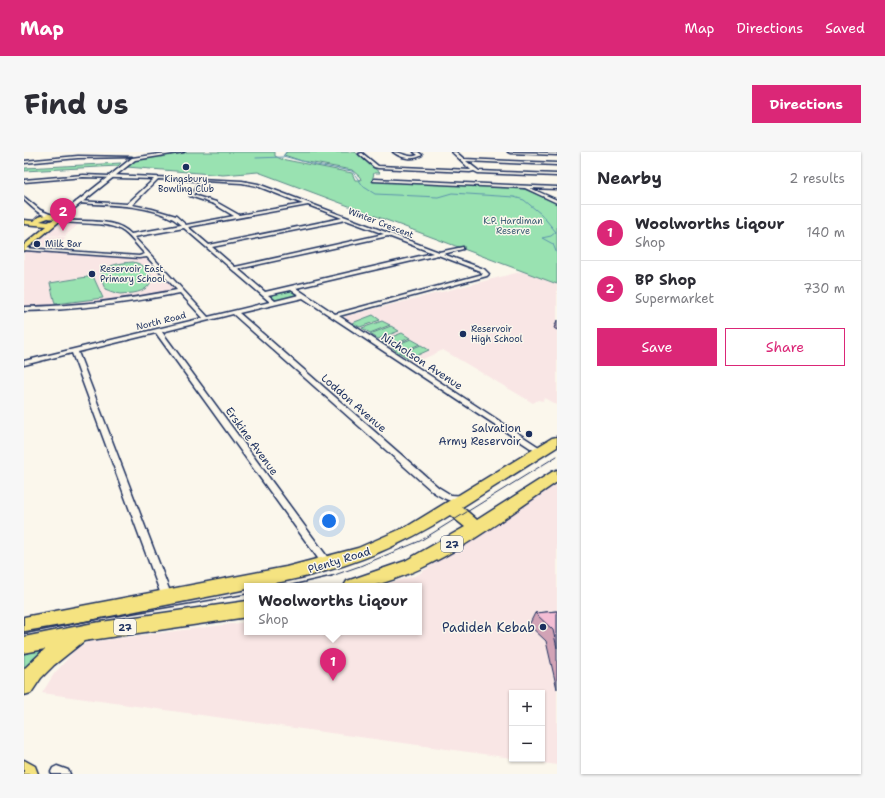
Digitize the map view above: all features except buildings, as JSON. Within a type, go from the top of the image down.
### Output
[{"type":"highway","name":"Plenty Road","points":[[273,582],[328,565],[390,543],[557,442]]},
{"type":"highway","name":"27","points":[[362,583],[411,566],[455,542],[557,475]]},
{"type":"highway","points":[[451,507],[477,528]]},
{"type":"highway","name":"Plenty Road","points":[[24,624],[167,597],[244,586]]},
{"type":"highway","name":"27","points":[[24,645],[84,633],[205,617],[244,610]]},
{"type":"highway","points":[[24,686],[48,657],[84,633]]},
{"type":"highway","points":[[24,771],[27,774]]},
{"type":"main road","points":[[24,249],[55,219],[79,202],[134,157],[148,157],[182,152]]},
{"type":"main road","points":[[24,243],[38,234],[39,219]]},
{"type":"main road","points":[[24,221],[55,219]]},
{"type":"street","points":[[395,152],[402,156],[413,158],[419,156],[416,152]]},
{"type":"street","points":[[454,152],[476,171]]},
{"type":"street","points":[[510,152],[557,154]]},
{"type":"street","points":[[364,155],[374,166],[378,167],[557,175]]},
{"type":"street","points":[[24,162],[78,157],[134,157]]},
{"type":"street","points":[[413,158],[415,168]]},
{"type":"street","points":[[463,160],[557,164]]},
{"type":"street","name":"Winter Crescent","points":[[24,180],[82,176],[110,176],[242,182],[258,185],[482,270],[486,274],[481,277],[334,316]]},
{"type":"street","points":[[129,205],[157,178]]},
{"type":"street","points":[[203,180],[191,195],[215,203],[239,217]]},
{"type":"street","points":[[374,180],[557,188]]},
{"type":"street","points":[[526,187],[557,202]]},
{"type":"street","points":[[24,198],[39,219]]},
{"type":"street","points":[[79,202],[129,205],[174,216],[274,303]]},
{"type":"street","points":[[129,235],[143,234],[308,204]]},
{"type":"street","points":[[55,219],[116,227],[129,235],[207,319]]},
{"type":"street","points":[[209,246],[347,219]]},
{"type":"street","points":[[235,268],[388,235]]},
{"type":"street","points":[[265,294],[461,248]]},
{"type":"street","points":[[24,249],[134,256],[147,255]]},
{"type":"street","name":"Nicholson Avenue","points":[[292,288],[541,451]]},
{"type":"street","points":[[24,309],[56,308],[111,303],[181,291]]},
{"type":"street","name":"North Road","points":[[24,363],[303,296]]},
{"type":"street","name":"Loddon Avenue","points":[[234,312],[435,489],[450,498],[466,498]]},
{"type":"street","name":"Erskine Avenue","points":[[158,331],[328,565]]},
{"type":"street","points":[[74,351],[167,597]]},
{"type":"shaded area","points":[[60,223],[79,224],[65,236],[45,235]]},
{"type":"shaded area","points":[[44,236],[67,237],[56,247],[32,246]]},
{"type":"shaded area","name":"Reservoir East Primary School","points":[[26,251],[146,259],[173,288],[172,290],[119,299],[65,305],[24,306],[24,253]]},
{"type":"shaded area","name":"Reservoir High School","points":[[524,271],[557,283],[557,405],[544,398],[543,401],[538,400],[533,403],[443,350],[414,363],[343,317]]},
{"type":"shaded area","points":[[557,482],[557,765],[537,762],[545,762],[545,690],[509,690],[509,758],[42,693],[54,674],[75,650],[88,642],[244,622],[244,635],[422,635],[422,583],[390,583],[417,575]]},
{"type":"green space","name":"K.P. Hardiman Reserve","points":[[188,152],[275,152],[275,156],[281,159],[352,173],[355,180],[361,180],[360,177],[352,170],[302,161],[284,155],[287,152],[355,152],[380,173],[374,173],[372,181],[516,187],[524,189],[557,203],[557,284],[258,172],[223,175],[127,167],[135,160]]},
{"type":"green space","points":[[121,163],[118,166],[24,171],[25,168]]},
{"type":"green space","points":[[133,262],[146,268],[149,273],[151,278],[147,287],[142,291],[122,294],[105,289],[101,272],[104,269],[120,263]]},
{"type":"green space","points":[[93,276],[103,298],[55,304],[50,283]]},
{"type":"green space","points":[[292,288],[303,296],[274,303],[265,294]]},
{"type":"green space","points":[[373,315],[380,320],[360,327],[352,323]]},
{"type":"green space","points":[[382,321],[390,325],[370,333],[362,328]]},
{"type":"green space","points":[[391,326],[399,331],[378,339],[370,334]]},
{"type":"green space","points":[[402,333],[410,338],[390,346],[381,341]]},
{"type":"green space","points":[[411,339],[420,344],[399,353],[391,347]]},
{"type":"green space","points":[[421,345],[429,350],[409,359],[400,353]]},
{"type":"green space","points":[[49,649],[24,672],[24,653]]},
{"type":"waterway","points":[[286,152],[283,156],[316,165],[352,171],[364,187],[375,194],[438,197],[452,193],[514,197],[524,200],[541,214],[556,232],[551,236],[542,238],[553,244],[557,254]]},
{"type":"waterway","points":[[256,158],[283,157]]},
{"type":"tram line","points":[[332,576],[420,541],[557,456]]},
{"type":"tram line","points":[[300,583],[332,576]]},
{"type":"tram line","points":[[24,632],[244,595]]},
{"type":"place","name":"Kingsbury Bowling Club","points":[[186,167]]},
{"type":"place","name":"BP Shop","points":[[63,231]]},
{"type":"place","name":"Milk Bar","points":[[37,244]]},
{"type":"place","name":"Reservoir East Primary School","points":[[92,274]]},
{"type":"place","name":"Reservoir High School","points":[[463,334]]},
{"type":"place","name":"Salvation Army Reservoir","points":[[529,434]]},
{"type":"place","name":"Padideh Kebab","points":[[543,627]]},
{"type":"place","name":"Woolworths Liqour","points":[[333,681]]}]
